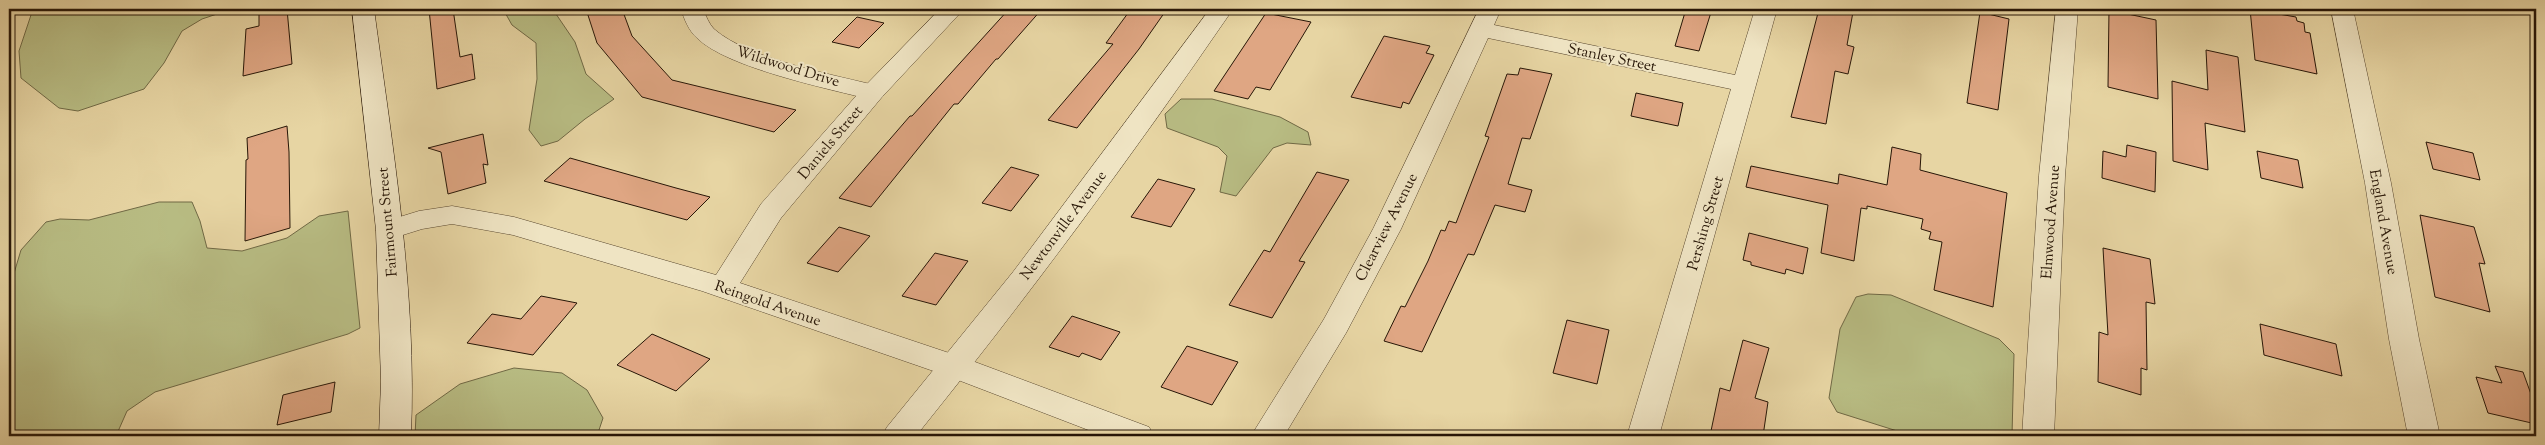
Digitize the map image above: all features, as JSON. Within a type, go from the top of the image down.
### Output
[{"type":"street","name":"Fairmount Street","points":[[363,9],[390,230],[396,380],[395,436]]},
{"type":"street","name":"Wildwood Drive","points":[[692,9],[706,34],[732,50],[760,60],[873,92]]},
{"type":"street","name":"Daniels Street","points":[[722,288],[771,211],[873,92],[953,9]]},
{"type":"street","name":"Newtonville Avenue","points":[[898,436],[956,367],[1106,169],[1222,9]]},
{"type":"street","name":"Pershing Street","points":[[1643,436],[1766,9]]},
{"type":"street","name":"Elmwood Avenue","points":[[2038,436],[2052,176],[2066,9]]},
{"type":"street","name":"England Avenue","points":[[2342,9],[2378,183],[2404,339],[2424,436]]},
{"type":"street","name":"Stanley Street","points":[[1485,19],[1744,84]]},
{"type":"street","name":"Clearview Avenue","points":[[1266,436],[1336,325],[1387,229],[1485,19]]},
{"type":"street","name":"Reingold Avenue","points":[[390,230],[441,216],[464,216],[514,226],[722,288],[956,367],[1138,436]]},
{"type":"green space","points":[[33,9],[232,9],[202,19],[182,31],[164,63],[144,89],[78,111],[59,108],[21,78],[19,51]]},
{"type":"green space","points":[[503,9],[555,9],[556,14],[575,42],[586,74],[614,99],[558,141],[541,146],[529,130],[537,79],[536,43],[512,25]]},
{"type":"green space","points":[[1181,99],[1212,99],[1280,117],[1308,132],[1311,145],[1287,143],[1273,148],[1236,196],[1220,192],[1227,156],[1218,147],[1167,128],[1165,114]]},
{"type":"green space","points":[[159,202],[192,202],[200,221],[207,248],[242,251],[287,238],[319,216],[348,211],[360,328],[348,334],[155,392],[127,411],[116,436],[9,436],[9,290],[21,250],[46,222],[60,219],[89,220]]},
{"type":"green space","points":[[1868,294],[1891,295],[1999,339],[2014,354],[2012,436],[1913,436],[1837,412],[1829,398],[1840,329],[1856,297]]},
{"type":"green space","points":[[514,368],[562,373],[587,390],[603,418],[597,436],[415,436],[416,415],[460,384]]},
{"type":"building","points":[[287,9],[292,64],[243,76],[246,29],[259,26],[259,12]]},
{"type":"building","points":[[429,9],[453,9],[460,57],[472,54],[475,79],[437,89]]},
{"type":"building","points":[[586,9],[622,9],[632,36],[672,80],[796,110],[774,132],[642,97],[597,43]]},
{"type":"building","points":[[1009,9],[1042,9],[958,104],[954,104],[871,207],[839,198],[910,116]]},
{"type":"building","points":[[1131,9],[1167,9],[1139,49],[1077,128],[1048,120],[1113,44],[1106,43]]},
{"type":"building","points":[[1686,9],[1712,9],[1699,51],[1675,46]]},
{"type":"building","points":[[1819,9],[1853,12],[1847,45],[1854,47],[1848,74],[1835,71],[1826,124],[1791,117]]},
{"type":"building","points":[[2250,9],[2296,17],[2297,21],[2304,23],[2305,32],[2310,33],[2317,74],[2255,60]]},
{"type":"building","points":[[2109,10],[2156,20],[2158,99],[2108,87]]},
{"type":"building","points":[[1980,12],[2009,19],[1998,110],[1967,103]]},
{"type":"building","points":[[1266,13],[1311,22],[1270,90],[1256,87],[1248,99],[1214,91]]},
{"type":"building","points":[[857,17],[884,23],[859,48],[832,42]]},
{"type":"building","points":[[1384,36],[1430,46],[1426,53],[1434,55],[1409,104],[1403,102],[1401,108],[1351,97]]},
{"type":"building","points":[[2206,50],[2238,57],[2245,132],[2205,123],[2208,170],[2173,161],[2172,81],[2208,90]]},
{"type":"building","points":[[1520,68],[1552,74],[1530,139],[1522,138],[1508,184],[1532,190],[1525,212],[1495,205],[1474,255],[1468,254],[1422,352],[1384,341],[1401,306],[1405,307],[1441,230],[1445,231],[1449,221],[1456,223],[1489,137],[1485,136],[1507,74],[1518,75]]},
{"type":"building","points":[[1636,93],[1683,103],[1678,126],[1631,116]]},
{"type":"building","points":[[287,126],[290,228],[245,241],[247,138]]},
{"type":"building","points":[[483,134],[488,165],[483,164],[486,183],[448,194],[441,152],[428,148]]},
{"type":"building","points":[[2426,142],[2473,153],[2480,180],[2433,169]]},
{"type":"building","points":[[2127,145],[2156,152],[2155,192],[2102,178],[2103,151],[2126,157]]},
{"type":"building","points":[[1892,147],[1921,154],[1920,170],[2007,193],[1993,307],[1934,290],[1942,242],[1929,239],[1931,232],[1921,229],[1923,219],[1867,206],[1867,209],[1861,208],[1854,261],[1821,253],[1828,205],[1746,187],[1751,166],[1838,184],[1839,174],[1887,185]]},
{"type":"building","points":[[2257,151],[2298,160],[2303,188],[2261,178]]},
{"type":"building","points":[[570,158],[710,197],[687,220],[544,181]]},
{"type":"building","points":[[1011,167],[1039,175],[1011,211],[982,203]]},
{"type":"building","points":[[1317,172],[1349,180],[1299,261],[1305,262],[1272,318],[1229,305],[1264,250],[1270,252]]},
{"type":"building","points":[[1158,179],[1195,189],[1171,227],[1131,217]]},
{"type":"building","points":[[2420,215],[2474,227],[2485,264],[2479,263],[2490,312],[2435,297]]},
{"type":"building","points":[[839,227],[870,236],[838,272],[807,263]]},
{"type":"building","points":[[1749,233],[1808,248],[1803,274],[1786,269],[1785,274],[1751,265],[1751,262],[1743,260]]},
{"type":"building","points":[[2103,248],[2150,259],[2155,304],[2146,302],[2147,370],[2141,368],[2141,395],[2098,382],[2099,332],[2108,335]]},
{"type":"building","points":[[935,253],[968,261],[936,305],[902,296]]},
{"type":"building","points":[[541,296],[577,303],[533,355],[467,343],[492,314],[521,319]]},
{"type":"building","points":[[1072,316],[1120,332],[1101,360],[1082,353],[1079,357],[1049,347]]},
{"type":"building","points":[[1567,320],[1609,330],[1597,384],[1553,373]]},
{"type":"building","points":[[2260,324],[2336,344],[2342,376],[2264,355]]},
{"type":"building","points":[[652,334],[710,359],[676,391],[617,365]]},
{"type":"building","points":[[1743,340],[1769,348],[1755,398],[1768,402],[1763,436],[1729,436],[1711,431],[1720,388],[1730,391]]},
{"type":"building","points":[[1187,346],[1238,362],[1212,405],[1161,387]]},
{"type":"building","points":[[2495,366],[2523,372],[2536,408],[2536,424],[2488,413],[2476,377],[2502,383]]},
{"type":"building","points":[[335,382],[331,412],[277,425],[283,395]]}]
